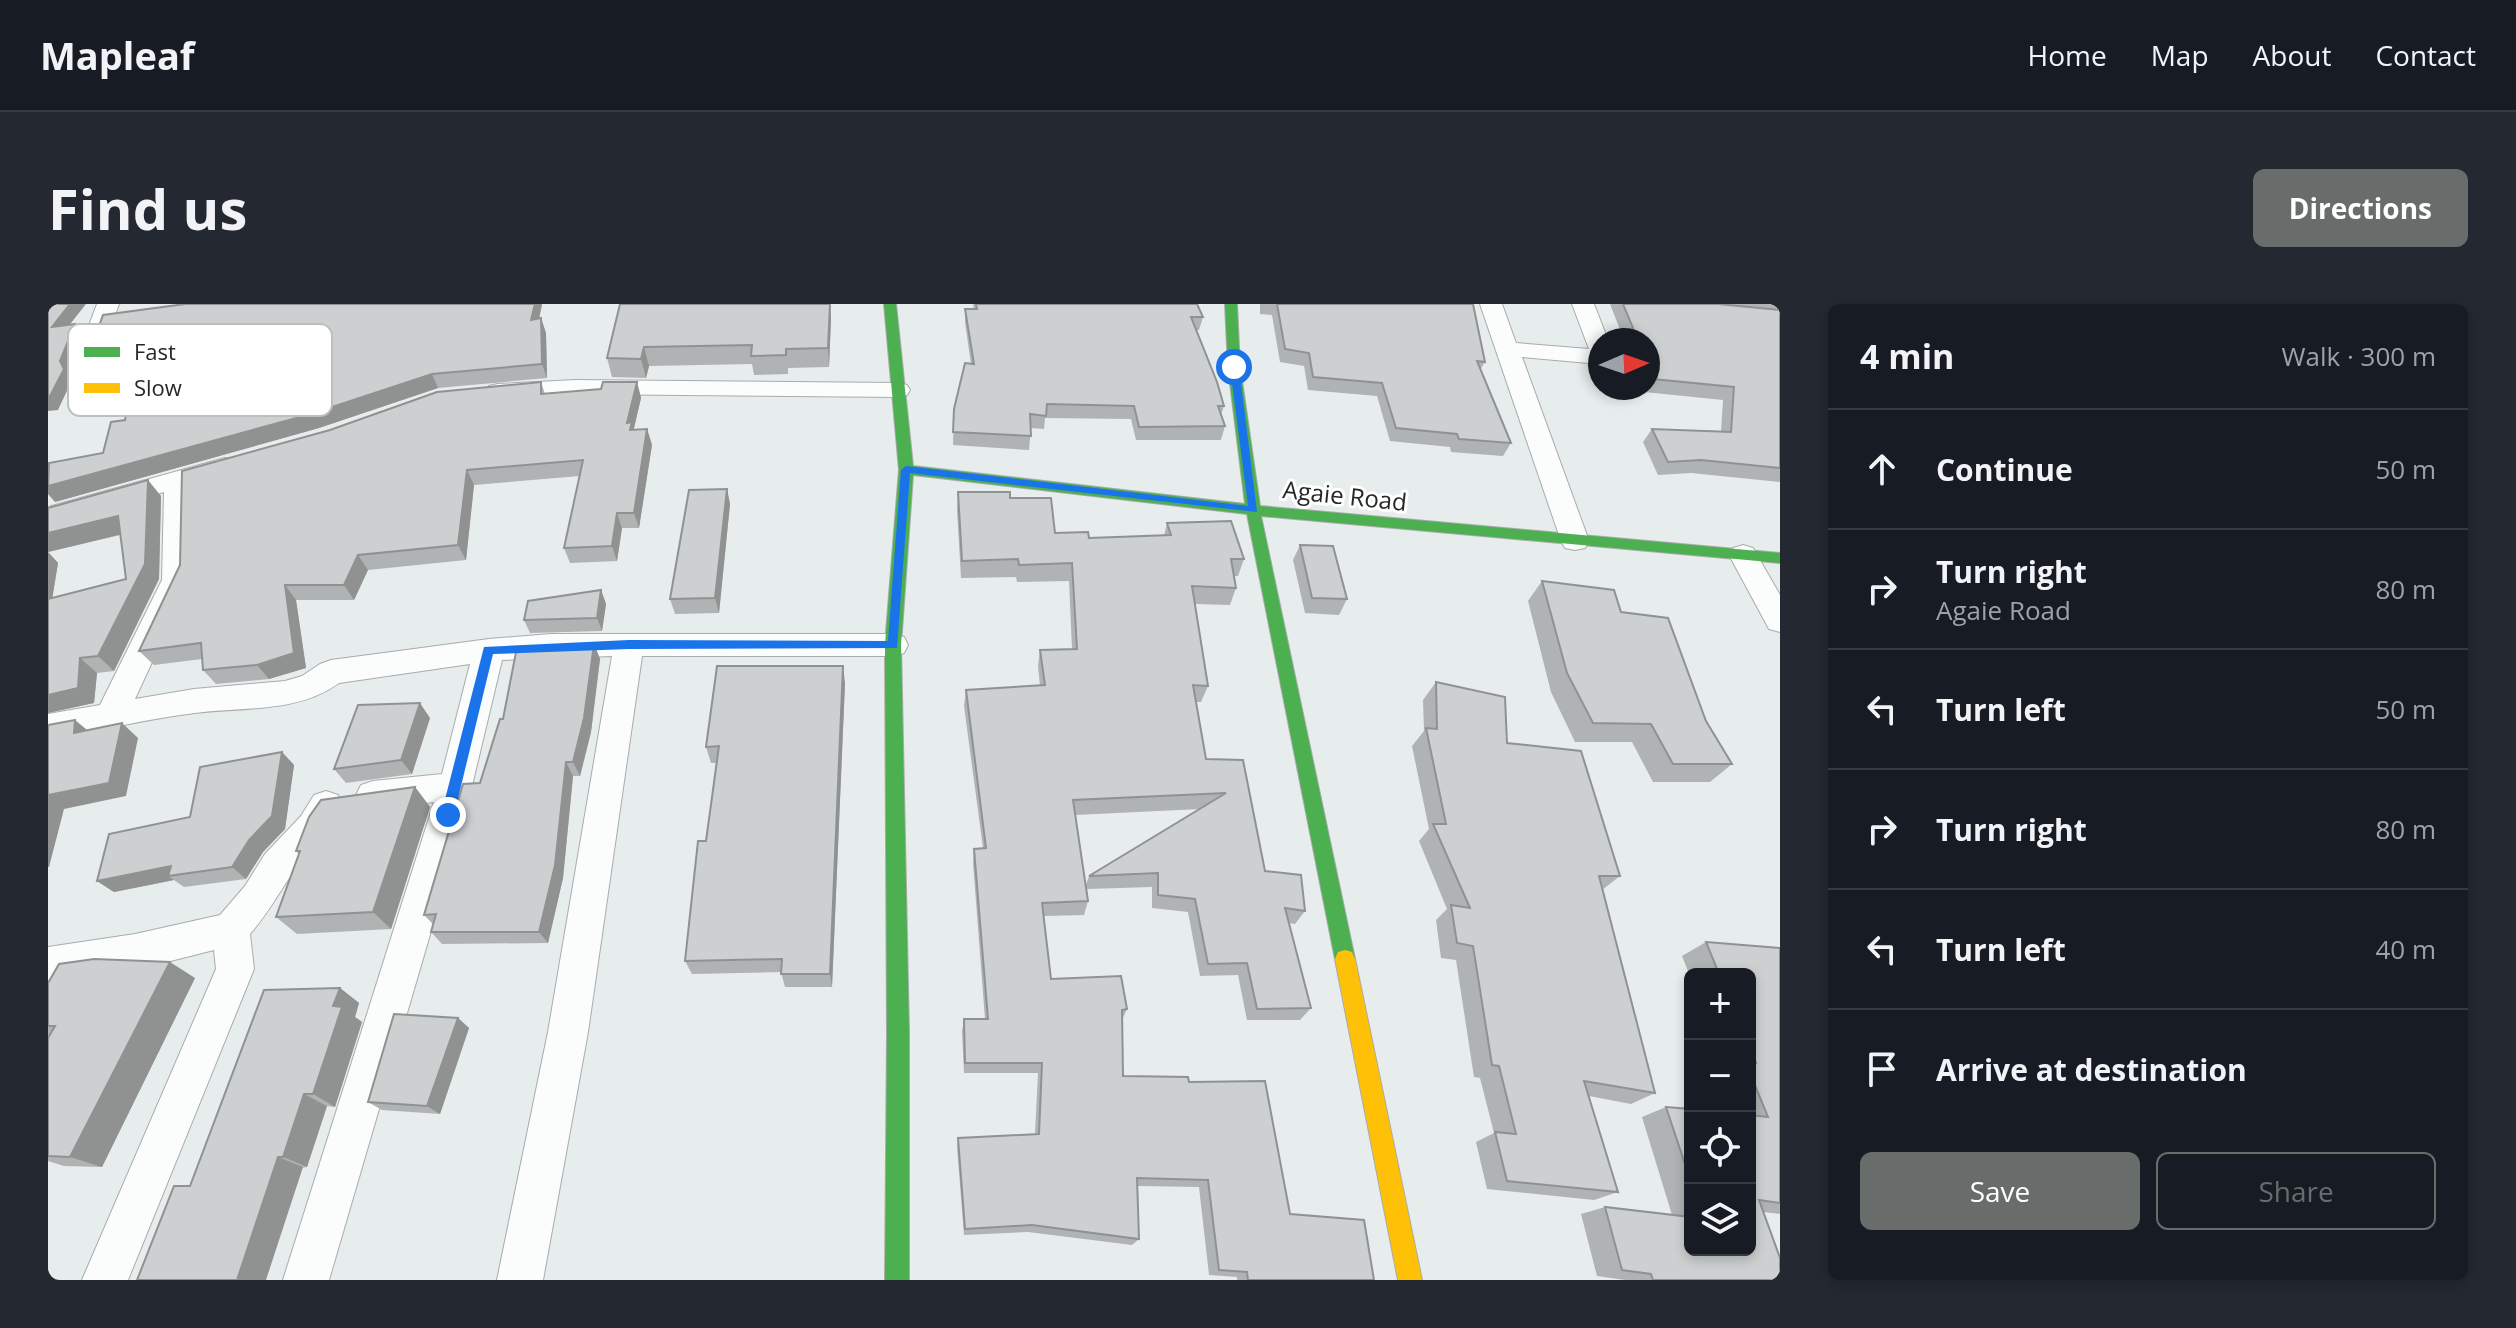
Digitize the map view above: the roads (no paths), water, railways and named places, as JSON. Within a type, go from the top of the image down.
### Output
[{"type":"street","points":[[101,324],[108,304]]},
{"type":"street","points":[[890,304],[906,470],[893,645],[898,1033],[897,1280]]},
{"type":"street","points":[[1231,304],[1234,367],[1253,510],[1410,1280]]},
{"type":"street","points":[[1491,304],[1575,541]]},
{"type":"street","points":[[1583,304],[1592,328]]},
{"type":"street","points":[[1508,349],[1588,356]]},
{"type":"street","points":[[469,394],[575,387],[898,390]]},
{"type":"street","points":[[48,516],[253,458]]},
{"type":"street","name":"Agaie Road","points":[[906,470],[1253,510],[1780,558]]},
{"type":"street","points":[[111,715],[176,580],[178,479]]},
{"type":"street","points":[[1743,555],[1780,621]]},
{"type":"street","points":[[48,727],[194,701],[285,693],[312,686],[331,672],[489,650],[629,644],[893,645]]},
{"type":"street","points":[[520,1280],[568,1032],[629,644]]},
{"type":"street","points":[[306,1280],[456,786],[489,650]]},
{"type":"street","points":[[53,974],[231,929],[258,898],[278,865],[313,826],[326,804],[456,786]]},
{"type":"street","points":[[105,1280],[235,969],[231,929]]}]
